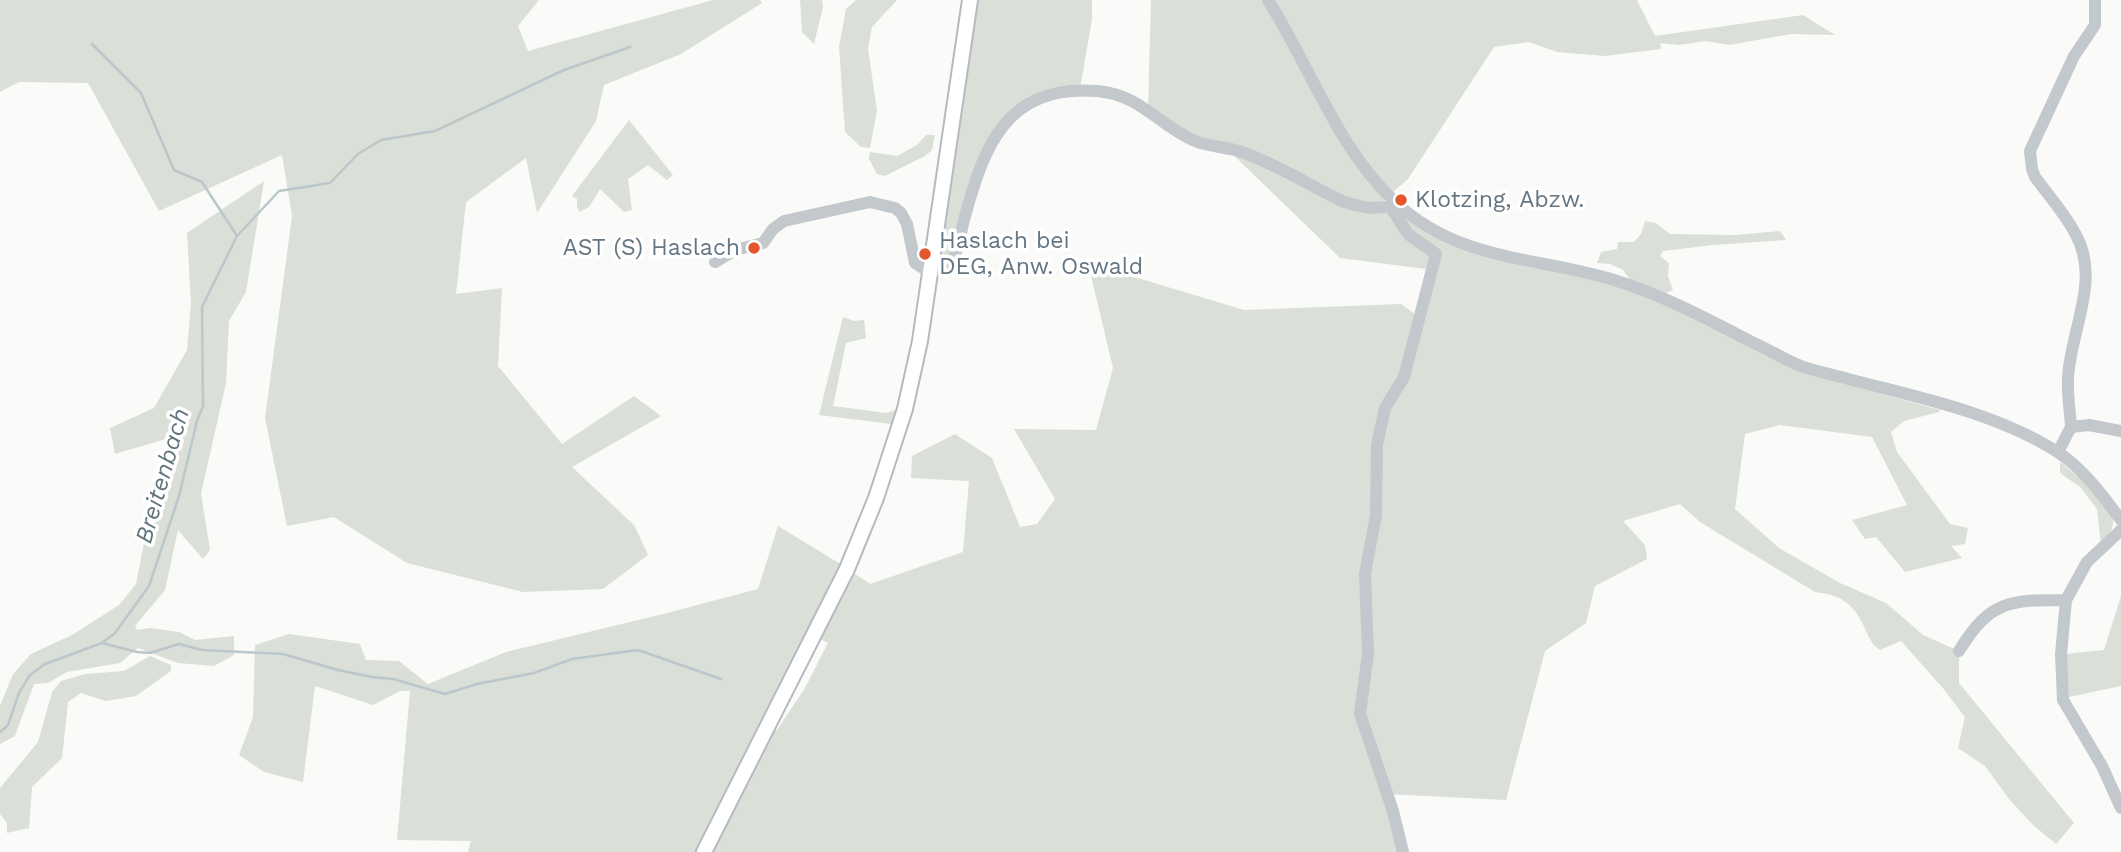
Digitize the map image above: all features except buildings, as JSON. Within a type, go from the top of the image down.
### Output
[{"type":"main road","points":[[704,852],[847,569],[876,498],[905,409],[920,341],[970,0]]},
{"type":"street","points":[[1268,0],[1346,140],[1392,203],[1408,234],[1436,254],[1404,377],[1385,408],[1377,444],[1376,515],[1365,573],[1368,653],[1360,714],[1393,811],[1403,852]]},
{"type":"street","points":[[2058,452],[2071,427],[2067,378],[2082,306],[2085,274],[2083,252],[2077,235],[2035,177],[2030,151],[2074,56],[2095,25],[2095,0]]},
{"type":"street","points":[[715,262],[735,250],[763,243],[773,229],[784,221],[870,202],[895,208],[901,213],[907,224],[915,263],[929,272],[941,270],[951,262],[984,159],[1006,120],[1025,106],[1066,92],[1098,91],[1137,102],[1194,140],[1241,152],[1342,201],[1378,209],[1392,203]]},
{"type":"street","points":[[1392,203],[1439,233],[1464,244],[1501,257],[1590,273],[1617,281],[1682,307],[1801,366],[1948,406],[2008,426],[2058,452],[2093,483],[2121,520]]},
{"type":"street","points":[[2071,427],[2089,425],[2121,431]]},
{"type":"street","points":[[2121,530],[2087,562],[2066,600],[2061,654],[2063,700],[2102,766],[2121,808]]},
{"type":"street","points":[[1959,651],[1975,625],[1999,607],[2031,600],[2066,600]]},
{"type":"shaded area","points":[[0,0],[539,0],[518,26],[528,51],[713,0],[760,0],[762,3],[681,54],[604,85],[596,121],[537,213],[526,158],[466,202],[456,294],[502,288],[498,366],[562,444],[634,396],[661,416],[572,467],[634,525],[648,555],[603,589],[523,592],[407,563],[334,517],[287,526],[265,418],[292,216],[282,155],[159,211],[88,83],[19,82],[0,92]]},
{"type":"shaded area","points":[[800,0],[822,0],[823,7],[814,44],[802,32]]},
{"type":"shaded area","points":[[856,0],[897,0],[872,27],[868,49],[877,110],[870,148],[861,147],[845,132],[839,47],[846,9]]},
{"type":"shaded area","points":[[975,0],[1092,0],[1092,19],[1080,89],[1055,93],[998,130],[954,259],[936,265]]},
{"type":"shaded area","points":[[1151,0],[1637,0],[1655,36],[1803,15],[1835,35],[1791,34],[1729,45],[1706,41],[1679,45],[1660,43],[1661,49],[1605,56],[1557,52],[1529,42],[1494,47],[1408,179],[1384,200],[1406,234],[1433,255],[1426,269],[1340,258],[1224,146],[1187,137],[1148,108]]},
{"type":"shaded area","points":[[629,120],[673,175],[667,180],[648,165],[628,179],[632,210],[624,212],[600,189],[589,207],[580,212],[577,199],[572,196]]},
{"type":"shaded area","points":[[926,135],[935,135],[932,150],[925,156],[885,176],[877,174],[869,159],[870,152],[897,156],[917,145]]},
{"type":"shaded area","points":[[264,181],[246,292],[229,321],[226,383],[201,494],[210,550],[203,559],[178,530],[165,590],[135,626],[137,630],[150,628],[179,632],[195,640],[234,636],[234,655],[214,666],[178,663],[138,648],[120,663],[67,672],[48,683],[34,684],[15,736],[0,744],[0,706],[13,674],[31,654],[72,635],[119,605],[136,584],[169,438],[115,454],[110,428],[154,408],[187,350],[191,303],[187,233]]},
{"type":"shaded area","points":[[1399,212],[1423,229],[1625,287],[1818,376],[1940,410],[1904,421],[1891,432],[1897,452],[1950,524],[1968,528],[1965,544],[1951,546],[1962,558],[1905,572],[1876,537],[1865,539],[1852,520],[1907,505],[1872,437],[1780,425],[1745,434],[1735,509],[1779,548],[1840,583],[1886,603],[1923,635],[1959,651],[1959,683],[2074,823],[2056,844],[2033,825],[2009,799],[1985,766],[1958,748],[1965,717],[1901,641],[1880,650],[1847,603],[1815,592],[1700,522],[1680,504],[1623,521],[1645,545],[1647,559],[1595,586],[1586,623],[1545,651],[1506,800],[1387,794],[1403,852],[712,852],[772,730],[777,730],[805,688],[828,643],[818,638],[851,571],[870,584],[963,552],[969,481],[911,478],[912,456],[955,434],[992,458],[1020,527],[1037,524],[1055,499],[1014,429],[1096,430],[1113,368],[1088,263],[1244,310],[1401,304],[1419,317],[1440,254],[1411,233]]},
{"type":"shaded area","points":[[1645,221],[1656,223],[1670,234],[1735,235],[1780,231],[1786,240],[1663,251],[1660,256],[1669,263],[1668,276],[1673,290],[1663,294],[1631,281],[1623,270],[1610,264],[1597,263],[1601,252],[1617,249],[1618,242],[1634,242],[1641,234]]},
{"type":"shaded area","points":[[843,317],[854,321],[864,320],[866,338],[846,343],[833,406],[886,413],[896,410],[891,424],[819,415]]},
{"type":"shaded area","points":[[2060,462],[2091,488],[2111,513],[2112,527],[2101,545],[2097,509],[2080,487],[2060,473]]},
{"type":"shaded area","points":[[778,526],[842,565],[743,759],[700,852],[468,852],[471,841],[397,840],[410,691],[400,691],[373,705],[315,686],[303,782],[264,772],[239,755],[253,717],[255,645],[289,634],[360,644],[366,660],[399,661],[428,684],[506,652],[758,589]]},
{"type":"shaded area","points":[[2121,596],[2121,686],[2069,697],[2066,654],[2104,650]]},
{"type":"shaded area","points":[[150,656],[171,665],[171,671],[136,696],[106,701],[81,693],[68,702],[62,758],[32,787],[29,828],[7,833],[7,823],[0,814],[0,788],[38,742],[52,692],[61,681],[85,674],[124,671]]},
{"type":"waterway","points":[[92,44],[141,93],[174,170],[202,182],[237,236]]},
{"type":"waterway","name":"Breitenbach","points":[[0,732],[8,725],[19,693],[30,675],[45,664],[102,643],[115,633],[149,586],[179,496],[203,406],[202,307],[237,236],[279,191],[330,183],[358,154],[381,140],[435,131],[564,70],[630,47]]},
{"type":"waterway","points":[[102,643],[150,653],[179,644],[202,650],[283,654],[338,670],[393,679],[445,694],[477,684],[534,673],[572,659],[638,650],[721,679]]},
{"type":"place","name":"Klotzing, Abzw.","points":[[1401,200]]},
{"type":"place","name":"AST (S) Haslach","points":[[754,248]]},
{"type":"place","name":"Haslach bei DEG, Anw. Oswald","points":[[925,254]]}]
